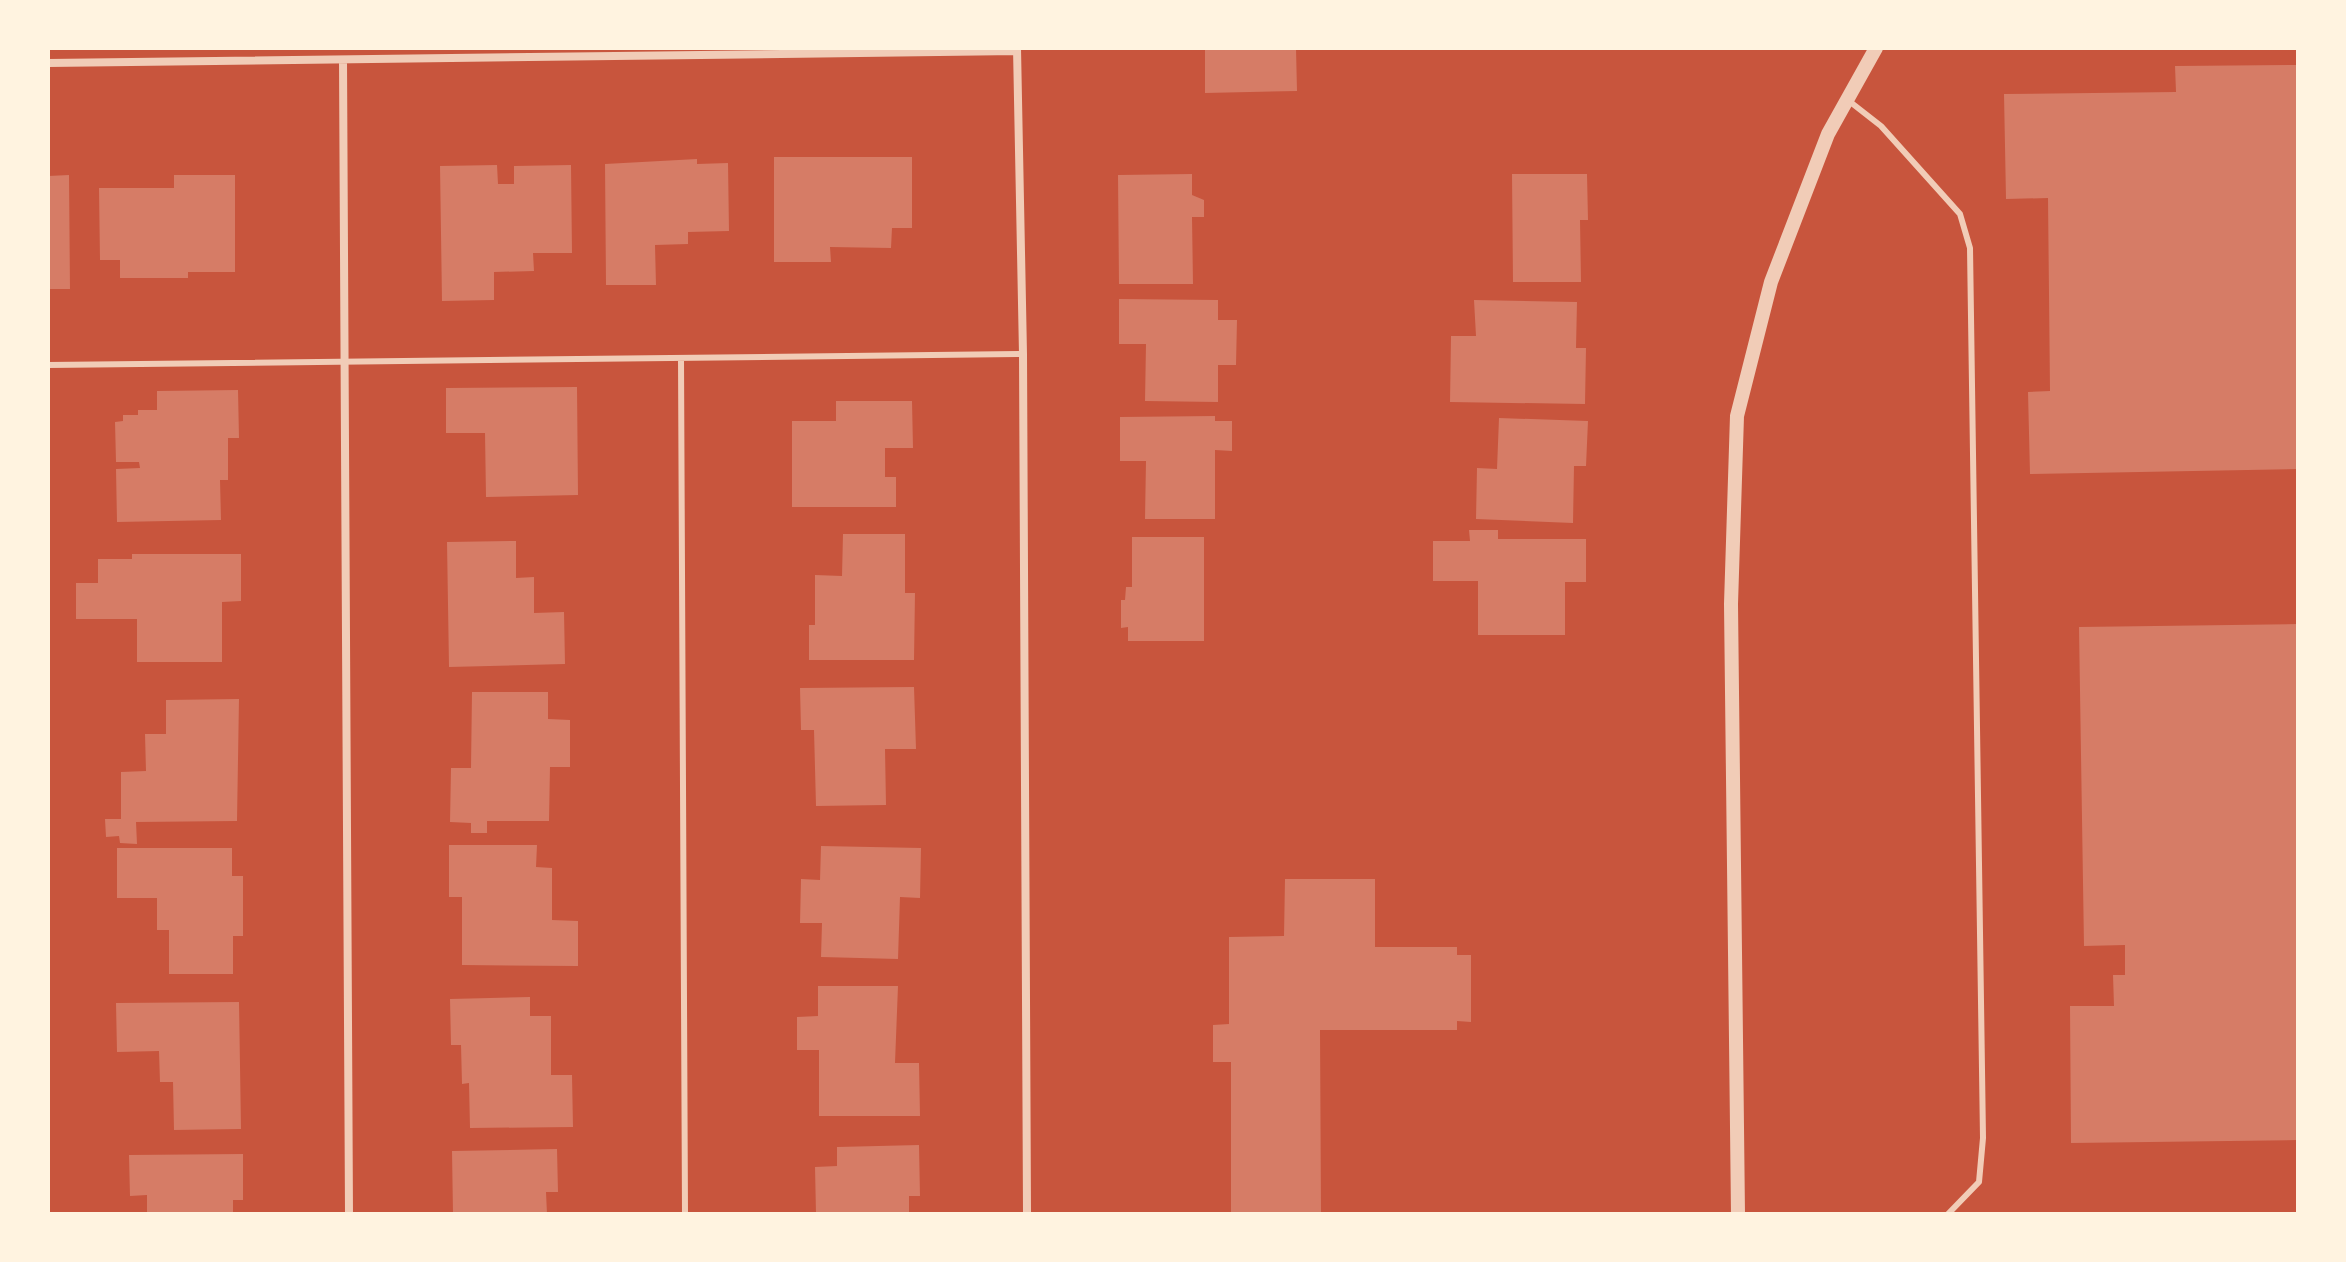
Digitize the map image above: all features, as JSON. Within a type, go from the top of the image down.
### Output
[{"type":"street","points":[[1738,1214],[1731,604],[1737,416],[1771,282],[1828,134],[1876,48]]},
{"type":"street","points":[[48,63],[1017,50],[1023,354],[1027,1214]]},
{"type":"street","points":[[343,60],[342,361],[349,1214]]},
{"type":"lane","points":[[1847,99],[1881,126],[1960,214],[1970,248],[1983,1138],[1979,1182],[1948,1214]]},
{"type":"lane","points":[[48,365],[1023,354]]},
{"type":"lane","points":[[681,358],[685,1214]]},
{"type":"building","points":[[1205,48],[1296,48],[1297,91],[1205,93]]},
{"type":"building","points":[[2298,65],[2298,469],[2030,474],[2028,392],[2050,391],[2048,198],[2006,199],[2004,94],[2176,92],[2175,66]]},
{"type":"building","points":[[774,157],[912,157],[912,228],[892,228],[891,248],[830,247],[831,262],[774,262]]},
{"type":"building","points":[[697,159],[697,164],[728,163],[729,231],[688,232],[688,244],[655,245],[656,285],[606,285],[605,164]]},
{"type":"building","points":[[497,165],[498,184],[514,184],[514,166],[571,165],[572,253],[533,253],[534,271],[494,272],[494,300],[442,301],[440,166]]},
{"type":"building","points":[[1192,174],[1192,195],[1204,200],[1204,217],[1192,217],[1193,284],[1119,284],[1118,175]]},
{"type":"building","points":[[1512,174],[1587,174],[1588,220],[1580,220],[1581,282],[1513,282]]},
{"type":"building","points":[[69,175],[70,289],[48,289],[48,176]]},
{"type":"building","points":[[174,175],[235,175],[235,272],[188,272],[188,278],[120,278],[120,260],[100,260],[99,188],[174,188]]},
{"type":"building","points":[[1119,299],[1218,300],[1218,320],[1237,320],[1236,365],[1218,365],[1218,402],[1145,401],[1146,344],[1119,344]]},
{"type":"building","points":[[1474,300],[1577,302],[1576,348],[1586,348],[1585,404],[1450,402],[1451,336],[1476,336]]},
{"type":"building","points":[[577,387],[578,495],[486,497],[485,433],[446,433],[446,388]]},
{"type":"building","points":[[238,390],[239,438],[228,438],[228,480],[220,480],[221,520],[117,522],[116,469],[140,468],[139,462],[116,462],[115,422],[123,421],[123,415],[138,415],[138,410],[157,410],[157,391]]},
{"type":"building","points":[[836,401],[912,401],[913,448],[885,448],[885,477],[896,477],[896,507],[792,507],[792,421],[836,421]]},
{"type":"building","points":[[1215,416],[1215,421],[1232,421],[1232,451],[1215,450],[1215,519],[1145,519],[1146,461],[1120,461],[1120,417]]},
{"type":"building","points":[[1499,418],[1588,421],[1586,466],[1574,466],[1573,523],[1476,519],[1477,468],[1497,469]]},
{"type":"building","points":[[1469,530],[1498,530],[1498,539],[1586,539],[1586,582],[1565,582],[1565,635],[1478,635],[1478,581],[1433,581],[1433,541],[1470,541]]},
{"type":"building","points":[[843,534],[905,534],[905,593],[915,593],[914,660],[809,660],[809,625],[815,625],[815,575],[842,576]]},
{"type":"building","points":[[1132,537],[1204,537],[1204,641],[1128,641],[1128,627],[1121,628],[1121,600],[1125,600],[1126,587],[1132,587]]},
{"type":"building","points":[[516,541],[516,578],[534,577],[534,613],[564,612],[565,664],[449,667],[447,542]]},
{"type":"building","points":[[132,554],[241,554],[241,601],[222,602],[222,662],[137,662],[137,619],[76,619],[76,583],[98,583],[98,559],[132,559]]},
{"type":"building","points":[[2298,624],[2298,1140],[2071,1143],[2070,1006],[2114,1006],[2113,975],[2125,975],[2125,945],[2084,946],[2079,627]]},
{"type":"building","points":[[914,687],[916,749],[885,749],[886,805],[816,806],[814,730],[801,730],[800,688]]},
{"type":"building","points":[[472,692],[548,692],[548,719],[570,720],[570,767],[550,767],[549,821],[487,821],[487,833],[471,833],[471,823],[450,822],[451,768],[471,768]]},
{"type":"building","points":[[239,699],[237,821],[136,822],[137,844],[120,843],[119,836],[106,837],[105,819],[121,819],[121,772],[146,771],[145,734],[166,734],[166,700]]},
{"type":"building","points":[[449,845],[537,845],[536,867],[552,868],[552,920],[578,921],[578,966],[462,965],[462,897],[449,897]]},
{"type":"building","points":[[821,846],[921,848],[920,898],[900,897],[898,959],[821,957],[822,923],[800,923],[801,879],[820,880]]},
{"type":"building","points":[[117,848],[232,848],[232,876],[243,876],[243,936],[233,936],[233,974],[169,974],[169,930],[157,930],[157,898],[117,898]]},
{"type":"building","points":[[1285,879],[1375,879],[1375,947],[1457,947],[1457,955],[1471,955],[1471,1022],[1457,1021],[1457,1030],[1320,1030],[1321,1214],[1231,1214],[1231,1062],[1213,1062],[1213,1025],[1229,1024],[1229,937],[1284,936]]},
{"type":"building","points":[[818,986],[898,986],[895,1063],[919,1063],[920,1116],[819,1116],[819,1050],[797,1050],[797,1017],[818,1016]]},
{"type":"building","points":[[530,997],[530,1016],[551,1016],[551,1075],[572,1075],[573,1127],[470,1128],[469,1083],[462,1084],[461,1045],[451,1045],[450,999]]},
{"type":"building","points":[[239,1002],[241,1129],[174,1130],[173,1082],[160,1082],[159,1051],[117,1052],[116,1003]]},
{"type":"building","points":[[919,1145],[920,1196],[909,1196],[909,1214],[816,1214],[815,1167],[837,1166],[837,1147]]},
{"type":"building","points":[[557,1149],[558,1192],[546,1192],[547,1214],[453,1214],[452,1151]]},
{"type":"building","points":[[243,1154],[243,1200],[233,1200],[233,1214],[147,1214],[147,1195],[130,1196],[129,1155]]}]
